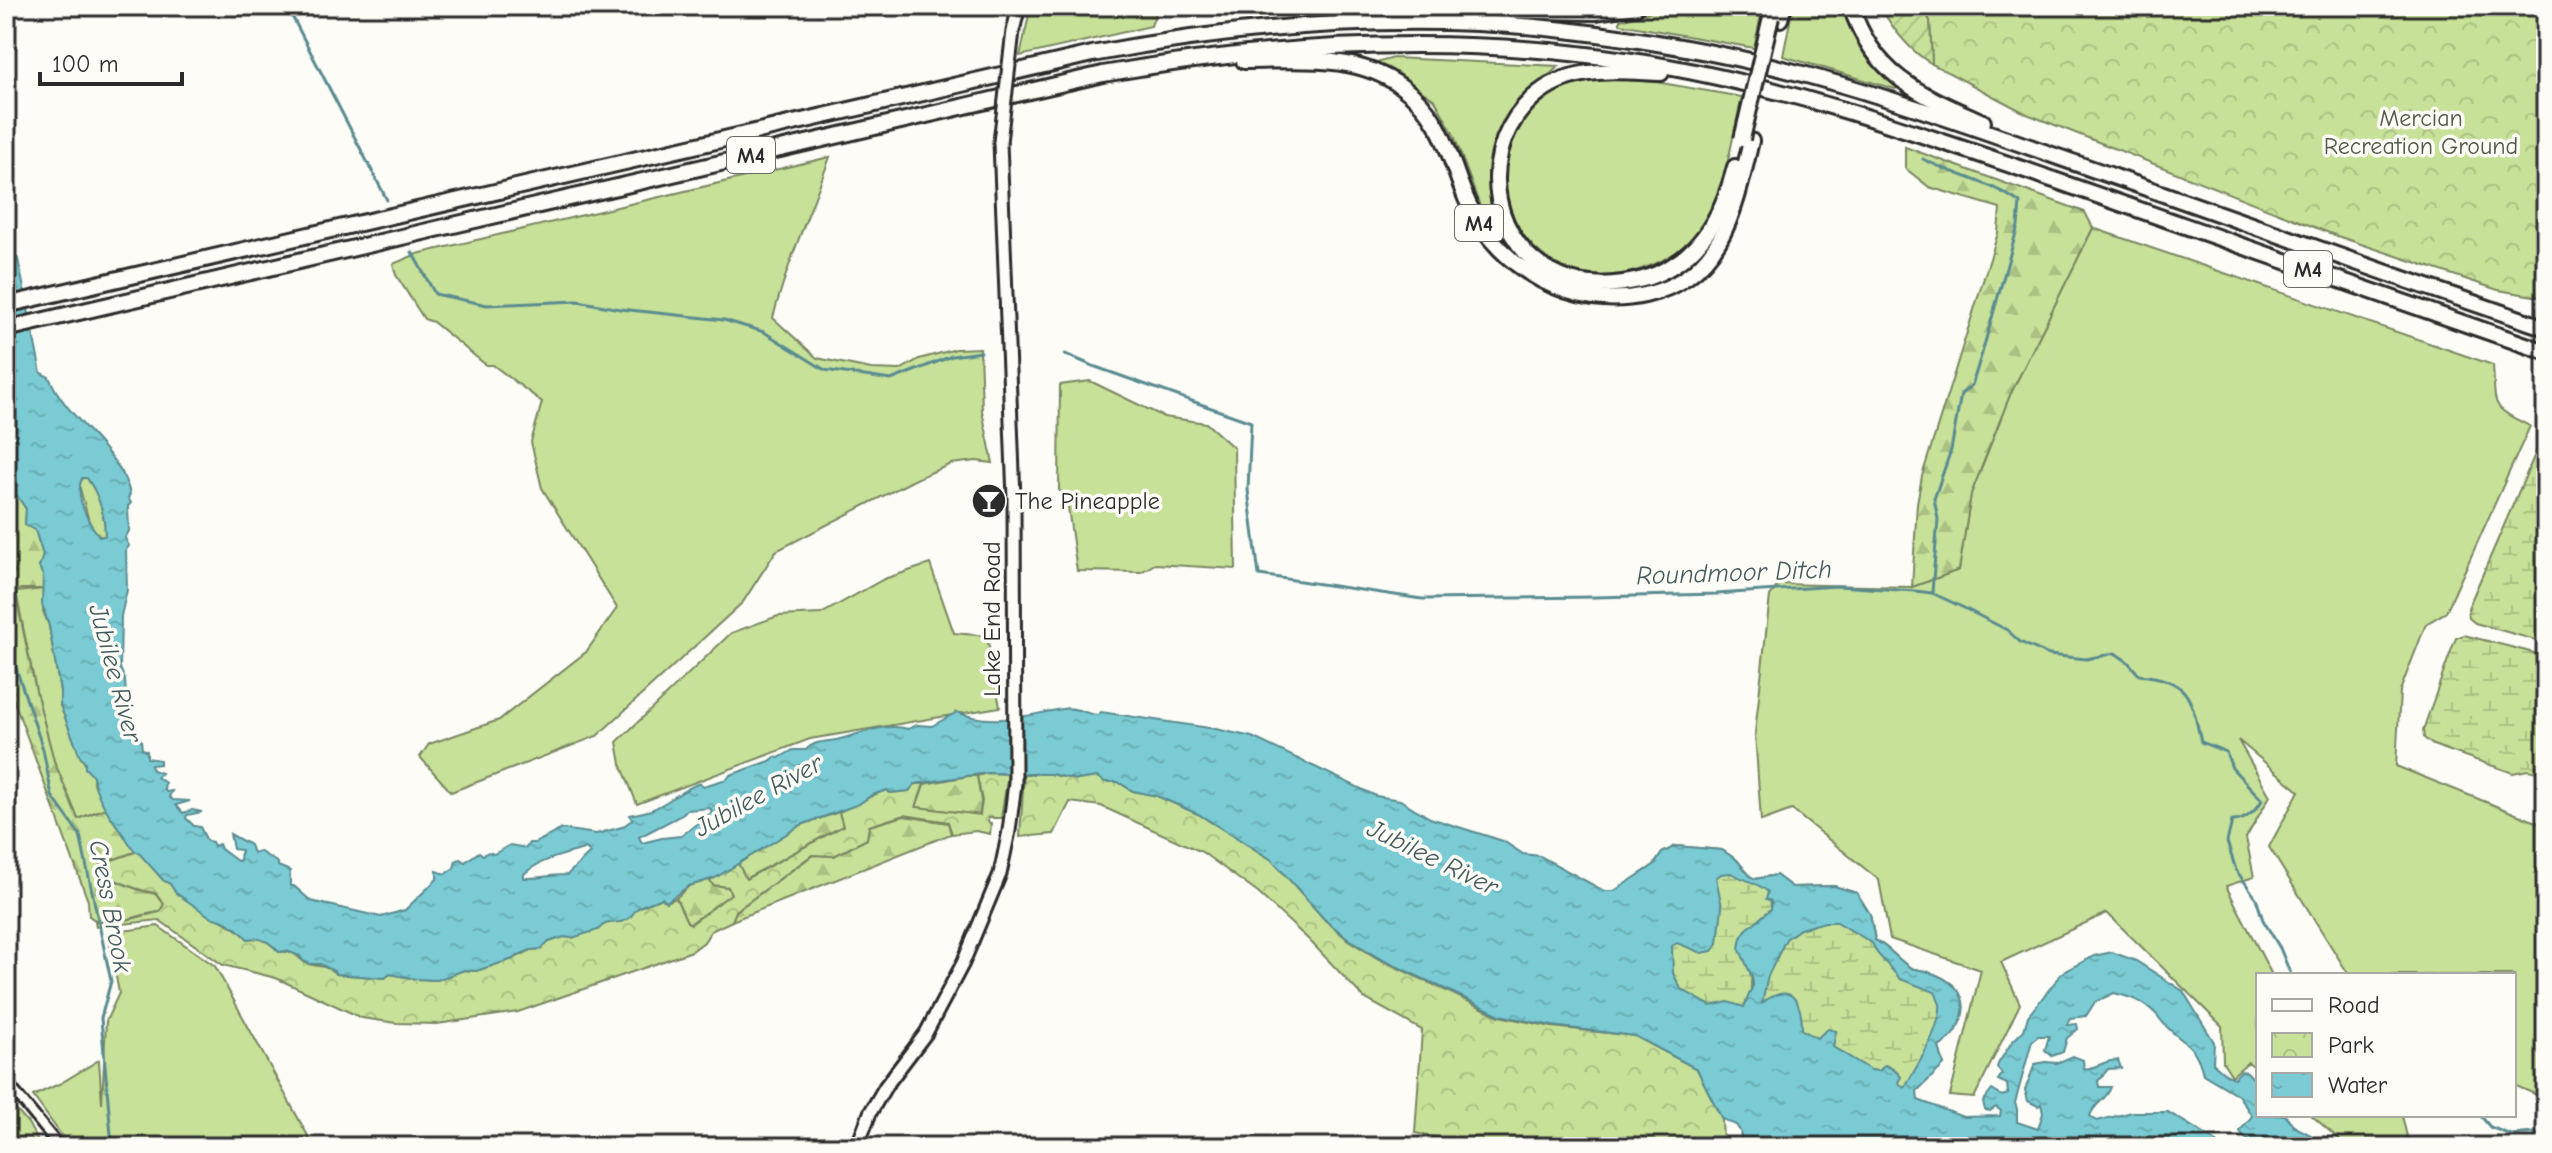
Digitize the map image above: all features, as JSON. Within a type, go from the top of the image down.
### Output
[{"type":"highway","name":"M4","points":[[1392,22],[1484,10],[1585,12],[1637,6]]},
{"type":"highway","name":"M4","points":[[1851,6],[1868,45],[1901,81],[1941,103],[2080,165]]},
{"type":"highway","name":"M4","points":[[1176,61],[1334,61],[1367,69],[1390,79],[1421,103],[1436,121],[1471,208],[1493,242],[1521,267],[1563,290],[1595,297],[1633,297],[1658,292],[1679,281],[1701,265],[1725,232],[1736,202],[1746,140],[1777,12]]},
{"type":"highway","name":"M4","points":[[6,305],[1092,54],[1223,33],[1305,25],[1392,22],[1562,29],[1726,56],[1809,76],[1896,101],[2546,328]]},
{"type":"highway","name":"M4","points":[[6,329],[1019,93],[1176,61],[1319,47],[1471,45],[1604,57],[1714,76],[1824,103],[1929,136],[2546,352]]},
{"type":"highway","name":"M4","points":[[1714,76],[1606,72],[1571,76],[1550,85],[1520,111],[1501,146],[1496,183],[1503,216],[1524,250],[1560,277],[1603,285],[1652,276],[1693,251],[1710,231],[1727,196],[1746,140]]},
{"type":"main road","name":"Lake End Road","points":[[857,1147],[870,1113],[885,1087],[933,1022],[981,924],[1000,874],[1009,831],[1015,783],[1014,498],[1000,142],[1013,31],[1019,6]]},
{"type":"street","points":[[6,1081],[60,1147]]},
{"type":"green space","points":[[1031,6],[1158,6],[1151,26],[1020,56]]},
{"type":"green space","points":[[1663,6],[1763,6],[1754,48],[1620,24],[1620,20]]},
{"type":"green space","points":[[1793,6],[1845,6],[1862,48],[1898,88],[1783,56]]},
{"type":"green space","points":[[1880,6],[1923,6],[1930,21],[1932,64],[1902,38]]},
{"type":"green space","name":"Mercian Recreation Ground","points":[[1923,6],[2546,6],[2546,298],[2498,290],[2337,236],[2027,114],[1932,64],[1930,21]]},
{"type":"green space","points":[[1393,58],[1559,66],[1520,104],[1493,150],[1490,187],[1501,237],[1481,209],[1453,133],[1435,100],[1376,63]]},
{"type":"green space","points":[[1613,79],[1656,82],[1742,97],[1720,190],[1701,229],[1676,252],[1646,268],[1591,275],[1554,263],[1527,239],[1510,208],[1504,173],[1511,138],[1531,108],[1566,86]]},
{"type":"green space","points":[[1905,147],[2085,212],[2093,228],[2010,395],[1971,494],[1959,570],[1912,587],[1917,503],[1922,476],[1998,233],[2000,208],[1929,187],[1905,168]]},
{"type":"green space","points":[[830,157],[792,257],[773,318],[817,358],[871,369],[900,370],[919,359],[956,349],[980,348],[982,411],[993,463],[976,461],[951,464],[776,551],[743,602],[597,736],[451,792],[420,757],[429,744],[499,720],[586,652],[617,608],[542,488],[531,442],[542,402],[493,365],[486,365],[433,322],[424,319],[396,275],[393,264],[417,254]]},
{"type":"green space","points":[[2093,228],[2493,365],[2497,404],[2507,414],[2530,426],[2446,612],[2426,624],[2400,691],[2396,766],[2546,826],[2546,1099],[2516,1086],[2516,973],[2348,973],[2269,847],[2299,791],[2238,740],[2270,796],[2246,838],[2254,877],[2226,886],[2271,973],[2256,973],[2256,1068],[2248,1062],[2232,1076],[2223,1062],[2222,1026],[2107,913],[2001,962],[2020,1004],[1974,1098],[1950,1096],[1981,970],[1890,939],[1879,880],[1792,810],[1761,821],[1755,733],[1770,596],[1779,584],[1912,587],[1959,570],[1971,494],[2010,395]]},
{"type":"green space","points":[[1090,381],[1164,417],[1206,423],[1234,448],[1236,569],[1155,564],[1141,572],[1077,571],[1067,500],[1059,490],[1060,385]]},
{"type":"green space","points":[[2546,429],[2546,643],[2475,623],[2469,618],[2468,608]]},
{"type":"green space","points":[[6,455],[8,466],[15,472],[16,494],[26,509],[25,525],[35,530],[43,555],[44,589],[15,592],[54,761],[78,819],[106,808],[135,852],[101,864],[100,874],[156,894],[164,904],[160,912],[114,922],[89,916],[88,901],[12,696],[6,676]]},
{"type":"green space","points":[[82,478],[87,478],[98,498],[105,536],[101,537],[90,525],[79,485]]},
{"type":"green space","points":[[930,564],[954,633],[987,636],[1000,707],[810,739],[637,804],[621,764],[617,742],[731,633],[778,616],[821,614],[884,579]]},
{"type":"green space","points":[[44,589],[43,611],[49,626],[60,705],[80,756],[93,776],[106,808],[78,819],[54,761],[16,592]]},
{"type":"green space","points":[[2464,635],[2546,656],[2546,774],[2528,770],[2513,773],[2433,745],[2424,738],[2423,730],[2456,638]]},
{"type":"green space","points":[[1008,774],[1001,818],[988,818],[990,834],[976,831],[952,834],[948,822],[904,815],[869,826],[867,839],[834,856],[812,855],[736,911],[732,921],[711,931],[704,942],[692,951],[518,1012],[437,1024],[362,1018],[276,978],[223,965],[159,920],[96,927],[95,921],[115,923],[160,912],[164,904],[156,893],[101,874],[101,864],[138,851],[176,893],[248,939],[261,939],[279,952],[291,953],[307,964],[327,968],[336,974],[385,978],[390,974],[437,980],[464,970],[476,971],[513,959],[531,950],[541,949],[549,942],[572,938],[607,922],[621,922],[637,908],[662,898],[666,902],[676,898],[687,922],[691,924],[731,894],[728,887],[713,885],[710,880],[738,863],[746,879],[843,826],[839,812],[881,792],[909,791],[914,784],[924,784],[916,807],[980,815],[982,801],[977,776]]},
{"type":"green space","points":[[1024,774],[1051,774],[1077,780],[1097,777],[1105,782],[1118,782],[1133,791],[1157,796],[1198,814],[1272,860],[1325,920],[1348,940],[1377,958],[1499,1016],[1552,1027],[1635,1036],[1697,1069],[1722,1119],[1723,1142],[1732,1147],[1482,1147],[1415,1133],[1422,1030],[1364,998],[1309,940],[1258,893],[1202,852],[1101,806],[1070,802],[1054,834],[1020,837]]},
{"type":"green space","points":[[977,776],[980,815],[916,807],[924,784]]},
{"type":"green space","points":[[839,812],[843,826],[745,879],[738,863],[801,825]]},
{"type":"green space","points":[[904,816],[948,823],[951,834],[732,921],[736,911],[813,855],[834,856],[867,839],[869,826]]},
{"type":"green space","points":[[1676,846],[1722,850],[1755,879],[1776,875],[1792,887],[1834,886],[1857,893],[1870,914],[1875,940],[1911,968],[1929,972],[1951,983],[1960,994],[1962,1017],[1953,1034],[1939,1047],[1944,1065],[1902,1092],[1870,1078],[1755,1013],[1752,965],[1750,1006],[1744,1011],[1714,1009],[1675,992],[1614,892],[1654,865],[1662,853]]},
{"type":"green space","points":[[709,880],[713,885],[728,887],[731,894],[691,923],[687,922],[676,898],[689,886]]},
{"type":"green space","points":[[158,926],[215,966],[314,1147],[70,1147],[33,1096],[99,1060],[102,1104],[106,1021],[119,993],[108,933]]},
{"type":"green space","points":[[6,1099],[28,1123],[41,1147],[6,1147]]},
{"type":"green space","points":[[2313,1117],[2402,1117],[2408,1141],[2431,1147],[2348,1147]]},
{"type":"water","name":"Jubilee River","points":[[6,226],[18,259],[41,373],[49,377],[67,407],[116,463],[130,494],[129,531],[125,538],[129,546],[126,550],[127,590],[121,616],[120,668],[125,680],[130,723],[141,740],[142,749],[147,751],[147,758],[160,760],[160,764],[151,765],[152,770],[161,773],[157,777],[165,783],[166,792],[172,791],[169,797],[190,801],[176,805],[183,813],[192,810],[202,812],[187,815],[186,818],[194,826],[200,827],[207,841],[214,846],[219,844],[237,861],[240,860],[241,850],[233,849],[230,834],[250,845],[253,853],[259,851],[290,871],[290,886],[311,901],[381,917],[405,910],[437,879],[437,871],[445,874],[460,859],[465,862],[479,852],[483,855],[488,852],[494,854],[510,845],[526,848],[529,843],[562,829],[596,834],[622,827],[632,820],[630,815],[651,810],[700,783],[703,786],[727,779],[775,757],[793,750],[806,750],[818,743],[882,728],[932,726],[957,712],[996,719],[1067,708],[1098,715],[1101,712],[1252,737],[1376,796],[1400,800],[1430,818],[1503,841],[1523,854],[1540,856],[1604,891],[1614,891],[1654,865],[1662,853],[1676,846],[1722,850],[1755,879],[1776,875],[1792,887],[1834,886],[1857,893],[1870,914],[1875,940],[1911,968],[1929,972],[1951,983],[1960,994],[1962,1017],[1953,1034],[1939,1047],[1944,1065],[1917,1091],[1918,1100],[1963,1117],[2000,1116],[2001,1111],[1996,1107],[1985,1110],[1983,1102],[1992,1090],[2002,1096],[2008,1094],[2007,1084],[1998,1080],[2002,1074],[1997,1068],[1998,1064],[2024,1030],[2028,1016],[2063,972],[2094,956],[2112,952],[2136,961],[2183,991],[2214,1042],[2213,1063],[2234,1078],[2241,1071],[2247,1072],[2256,1082],[2256,1117],[2287,1117],[2295,1127],[2311,1135],[2320,1147],[2264,1146],[2245,1138],[2240,1131],[2252,1116],[2238,1095],[2203,1074],[2194,1051],[2150,1009],[2136,1000],[2114,993],[2095,1002],[2086,1016],[2070,1018],[2067,1025],[2077,1024],[2078,1029],[2067,1038],[2063,1052],[2052,1056],[2045,1050],[2049,1036],[2038,1036],[2032,1041],[2015,1103],[2017,1122],[2038,1129],[2043,1113],[2041,1104],[2038,1106],[2028,1101],[2025,1090],[2035,1064],[2057,1063],[2073,1056],[2083,1060],[2084,1069],[2118,1060],[2121,1068],[2108,1069],[2098,1081],[2099,1087],[2111,1087],[2090,1116],[2097,1121],[2132,1112],[2168,1112],[2214,1140],[2219,1147],[2153,1147],[2141,1142],[2115,1140],[2091,1147],[1740,1147],[1740,1131],[1736,1125],[1722,1119],[1697,1069],[1635,1036],[1552,1026],[1500,1015],[1377,957],[1325,920],[1272,860],[1198,814],[1157,796],[1133,791],[1118,782],[1105,782],[1097,777],[1077,780],[1051,774],[987,773],[915,784],[909,791],[890,793],[887,790],[859,804],[801,825],[715,878],[689,886],[666,902],[662,898],[639,907],[624,921],[549,942],[541,949],[531,950],[513,959],[476,971],[464,970],[437,980],[390,974],[385,978],[336,974],[320,964],[303,961],[300,956],[287,951],[279,952],[261,939],[248,939],[176,893],[135,852],[110,816],[93,776],[85,768],[60,705],[49,626],[42,604],[43,576],[39,567],[43,555],[35,530],[25,525],[26,509],[16,494],[15,473],[8,466]],"holes":[[[82,478],[87,478],[98,498],[105,536],[100,537],[87,517],[81,501]],[[710,808],[712,812],[681,836],[642,843],[639,837],[687,810]],[[586,848],[590,853],[567,875],[524,878],[524,874],[538,864]],[[1731,873],[1756,884],[1768,892],[1766,899],[1771,901],[1771,909],[1741,938],[1739,948],[1753,985],[1744,1007],[1728,1002],[1711,1006],[1681,989],[1673,973],[1672,946],[1677,943],[1702,953],[1712,951],[1718,943],[1722,907],[1716,878]],[[1837,922],[1872,943],[1900,979],[1935,992],[1940,1004],[1937,1024],[1904,1088],[1898,1082],[1901,1077],[1892,1069],[1885,1065],[1879,1071],[1871,1070],[1833,1047],[1836,1031],[1828,1029],[1817,1038],[1802,1030],[1800,1010],[1788,994],[1762,1003],[1768,976],[1786,939],[1800,929]]]},
{"type":"waterway","name":"Roundmoor Ditch","points":[[280,6],[293,18],[387,200]]},
{"type":"waterway","points":[[1923,159],[2020,203],[2018,226],[1982,353],[1972,385],[1961,394],[1951,450],[1934,499],[1938,519],[1932,592]]},
{"type":"waterway","name":"Roundmoor Ditch","points":[[412,252],[435,294],[487,305],[578,301],[620,309],[724,320],[764,332],[825,370],[891,380],[952,356],[981,352]]},
{"type":"waterway","name":"Roundmoor Ditch","points":[[1065,354],[1251,422],[1248,490],[1259,575],[1422,599],[1717,594],[1837,586],[1915,591],[1932,593],[1962,607],[2007,630],[2020,642],[2049,655],[2086,659],[2115,653],[2139,675],[2156,677],[2178,687],[2190,702],[2201,742],[2226,752],[2232,768],[2262,800],[2250,815],[2232,821],[2227,842],[2236,870],[2256,898],[2263,920],[2290,973]]},
{"type":"waterway","name":"Cress Brook","points":[[6,638],[43,749],[52,796],[80,835],[111,981],[101,1018],[112,1147]]},
{"type":"waterway","name":"Roundmoor Ditch","points":[[2482,1117],[2490,1127],[2511,1135],[2534,1133],[2546,1141]]},
{"type":"place","name":"The Pineapple","points":[[989,501]]}]
